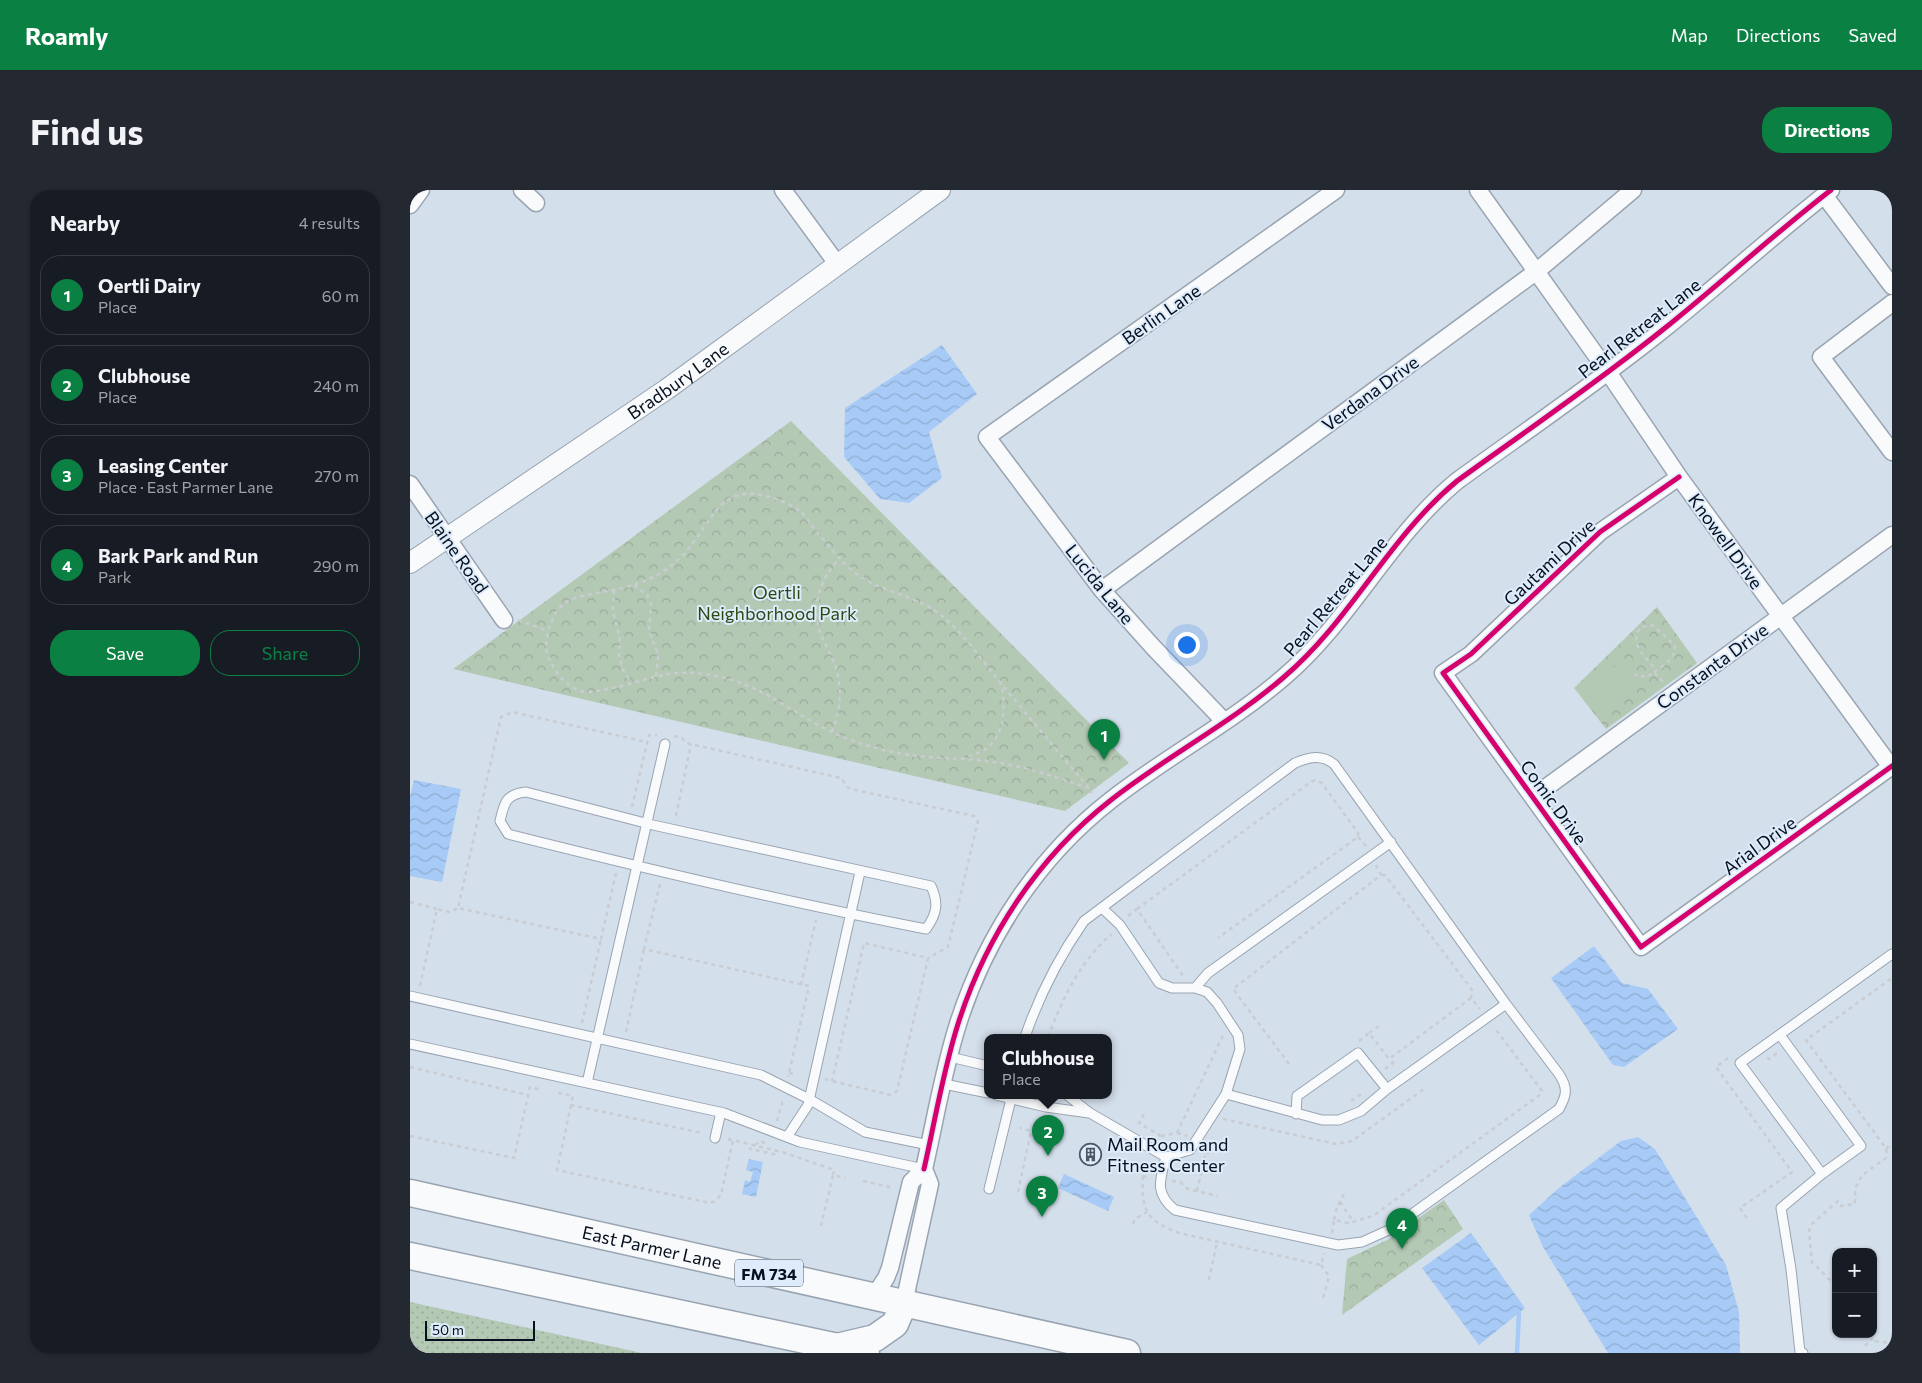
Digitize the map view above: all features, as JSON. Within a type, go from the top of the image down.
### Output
[{"type":"main road","name":"East Parmer Lane","points":[[410,1193],[1127,1353]]},
{"type":"main road","points":[[410,1256],[866,1353]]},
{"type":"main road","points":[[838,1347],[874,1338],[895,1324],[904,1303]]},
{"type":"street","points":[[410,205],[421,190]]},
{"type":"street","points":[[522,190],[536,203]]},
{"type":"street","points":[[784,190],[838,265]]},
{"type":"street","name":"Bradbury Lane","points":[[410,563],[448,539],[667,388],[940,190]]},
{"type":"street","name":"Berlin Lane","points":[[987,437],[1336,190]]},
{"type":"street","name":"Knowell Drive","points":[[1478,190],[1608,372],[1679,477],[1891,766]]},
{"type":"street","name":"Verdana Drive","points":[[1102,590],[1537,271],[1633,190]]},
{"type":"street","points":[[1827,193],[1892,286]]},
{"type":"street","name":"Pearl Retreat Lane","points":[[874,1296],[890,1268],[911,1182],[924,1169],[950,1056],[965,1003],[1000,928],[1033,878],[1070,835],[1112,799],[1278,682],[1303,658],[1340,616],[1408,529],[1438,496],[1665,328],[1791,220],[1827,193]]},
{"type":"street","points":[[1892,303],[1820,357],[1892,452]]},
{"type":"street","name":"Lucida Lane","points":[[987,437],[1102,590],[1153,647],[1224,721]]},
{"type":"street","name":"Gautami Drive","points":[[1443,673],[1472,654],[1600,532],[1679,477]]},
{"type":"street","name":"Blaine Road","points":[[410,484],[448,539],[508,618]]},
{"type":"street","name":"Constanta Drive","points":[[1533,797],[1892,535]]},
{"type":"street","name":"Comic Drive","points":[[1443,673],[1641,947]]},
{"type":"street","name":"Arial Drive","points":[[1641,947],[1891,766]]},
{"type":"street","name":"Pearl Retreat Lane","points":[[904,1303],[930,1184],[924,1169]]},
{"type":"lane","points":[[588,1083],[664,744]]},
{"type":"lane","points":[[1026,1034],[1042,992],[1070,941],[1084,921],[1295,763],[1306,758],[1322,758],[1334,764],[1564,1083],[1566,1097],[1559,1109],[1391,1229],[1362,1242],[1338,1245],[1175,1210],[1166,1202],[1160,1182],[1166,1157]]},
{"type":"lane","points":[[526,792],[647,823],[860,872],[932,886],[937,898],[933,919],[926,929],[850,914],[637,866],[508,834],[500,821],[504,804],[514,793],[526,792]]},
{"type":"lane","points":[[1195,988],[1208,973],[1391,842]]},
{"type":"lane","points":[[787,1137],[808,1104],[860,872]]},
{"type":"lane","points":[[1071,1099],[1090,1113],[1166,1157],[1190,1150],[1226,1094],[1240,1049],[1238,1035],[1217,1003],[1207,992],[1195,988],[1172,988],[1159,982],[1120,925],[1102,908]]},
{"type":"lane","points":[[1822,1174],[1740,1063],[1892,954]]},
{"type":"lane","points":[[410,996],[761,1075],[809,1099],[865,1132],[929,1145]]},
{"type":"lane","points":[[1226,1094],[1322,1120],[1339,1120],[1361,1110],[1387,1089],[1506,1004]]},
{"type":"lane","points":[[1780,1035],[1862,1146],[1822,1174],[1781,1208],[1791,1269],[1801,1353]]},
{"type":"lane","points":[[410,1044],[721,1112],[800,1142],[924,1169]]},
{"type":"lane","points":[[1296,1114],[1297,1096],[1358,1053],[1387,1089]]},
{"type":"lane","points":[[950,1056],[984,1065]]},
{"type":"lane","points":[[944,1084],[984,1092]]},
{"type":"lane","points":[[990,1189],[1010,1099]]},
{"type":"lane","points":[[1021,1099],[1046,1107],[1090,1113]]},
{"type":"lane","points":[[715,1138],[721,1112]]},
{"type":"path","points":[[1088,788],[1038,771],[987,761],[914,757],[880,750],[848,740],[768,694],[746,684],[716,676],[688,672],[631,682],[597,692],[580,691],[563,680],[553,667],[546,652],[548,631],[554,616],[565,603],[581,595],[634,586],[658,574],[679,560],[693,544],[721,504],[733,497],[748,495],[768,496],[801,512],[839,559],[856,574],[884,588],[925,604],[959,632],[1088,788],[1092,793]]},
{"type":"path","points":[[832,732],[841,702],[840,688],[834,662],[818,627],[817,612],[818,592],[823,580],[839,559]]},
{"type":"path","points":[[634,586],[646,595],[651,604],[649,631],[658,654],[656,677]]},
{"type":"path","points":[[614,590],[613,611],[620,640],[619,656],[623,670],[631,682]]},
{"type":"path","points":[[508,618],[548,631]]},
{"type":"path","points":[[1634,676],[1638,674],[1646,677],[1655,671],[1668,663],[1676,651],[1675,645],[1652,625],[1648,625],[1638,631],[1636,641],[1638,648],[1655,671],[1665,684]]},
{"type":"path","points":[[960,760],[986,748],[1000,730],[1005,712],[1002,684]]},
{"type":"path","points":[[632,807],[649,735],[654,736],[663,733]]},
{"type":"path","points":[[672,736],[682,738],[686,743],[841,778],[847,787],[851,789],[977,818],[978,821],[948,946],[928,958],[864,943],[832,1081]]},
{"type":"path","points":[[676,816],[691,744]]},
{"type":"path","points":[[1126,916],[1315,780],[1322,783],[1366,846]]},
{"type":"path","points":[[1218,938],[1358,837]]},
{"type":"path","points":[[1376,864],[1381,875],[1385,875],[1472,990],[1471,998],[1390,1059]]},
{"type":"path","points":[[1289,1064],[1233,989],[1381,875]]},
{"type":"path","points":[[626,1032],[660,884]]},
{"type":"path","points":[[410,902],[450,912],[458,908]]},
{"type":"path","points":[[420,986],[438,909]]},
{"type":"path","points":[[1136,910],[1184,977]]},
{"type":"path","points":[[801,985],[816,920]]},
{"type":"path","points":[[1049,1034],[1066,996],[1086,959],[1113,934]]},
{"type":"path","points":[[582,1024],[601,939]]},
{"type":"path","points":[[644,949],[809,986],[788,1078]]},
{"type":"path","points":[[821,1078],[891,1095],[897,1091],[928,958]]},
{"type":"path","points":[[1471,998],[1480,1009]]},
{"type":"path","points":[[1359,1041],[1382,1024]]},
{"type":"path","points":[[1334,1220],[1354,1222],[1373,1216],[1541,1094],[1542,1091],[1494,1027]]},
{"type":"path","points":[[1177,1133],[1225,1032]]},
{"type":"path","points":[[1369,1033],[1393,1063],[1385,1069]]},
{"type":"path","points":[[1728,1058],[1716,1066],[1795,1177]]},
{"type":"path","points":[[410,1067],[528,1096]]},
{"type":"path","points":[[789,1072],[795,1074]]},
{"type":"path","points":[[410,1136],[514,1158],[530,1087],[542,1090]]},
{"type":"path","points":[[558,1093],[573,1096],[557,1170],[710,1203],[721,1195],[732,1140]]},
{"type":"path","points":[[777,1121],[783,1098]]},
{"type":"path","points":[[571,1104],[702,1133]]},
{"type":"path","points":[[1144,1114],[1139,1123],[1161,1138],[1177,1133],[1189,1137]]},
{"type":"path","points":[[1018,1192],[1031,1131],[1020,1128]]},
{"type":"path","points":[[728,1140],[782,1152],[834,1170],[821,1226]]},
{"type":"path","points":[[772,1144],[760,1141],[750,1149],[778,1155]]},
{"type":"path","points":[[1886,1148],[1892,1144]]},
{"type":"path","points":[[1197,1191],[1206,1152],[1210,1154]]},
{"type":"path","points":[[1153,1162],[1150,1168],[1144,1168],[1142,1198],[1147,1212],[1163,1227],[1217,1242],[1321,1265],[1329,1276],[1323,1298]]},
{"type":"path","points":[[1748,1220],[1740,1208],[1792,1172]]},
{"type":"path","points":[[833,1175],[845,1178]]},
{"type":"path","points":[[1143,1176],[1152,1178]]},
{"type":"path","points":[[1172,1181],[1180,1182],[1188,1189],[1218,1196]]},
{"type":"path","points":[[863,1182],[899,1189]]},
{"type":"path","points":[[1332,1235],[1337,1207],[1345,1192]]},
{"type":"path","points":[[1340,1202],[1354,1222]]},
{"type":"path","points":[[1133,1224],[1135,1219],[1147,1212]]},
{"type":"path","points":[[1209,1280],[1217,1242]]},
{"type":"path","points":[[1321,1265],[1324,1253],[1326,1254]]},
{"type":"path","points":[[1865,1346],[1873,1338],[1876,1341],[1892,1343]]},
{"type":"green space","name":"Oertli Neighborhood Park","points":[[791,421],[1129,763],[1065,811],[453,669]]},
{"type":"green space","points":[[1657,607],[1697,663],[1606,729],[1574,688]]},
{"type":"green space","points":[[1622,661],[1639,682],[1600,711],[1584,689]]},
{"type":"green space","points":[[1444,1200],[1463,1229],[1342,1315],[1347,1259],[1389,1239]]},
{"type":"green space","points":[[410,1302],[642,1353],[410,1353]]},
{"type":"water","points":[[942,345],[977,394],[929,432],[942,478],[909,503],[880,499],[844,457],[845,408]]},
{"type":"water","points":[[414,780],[461,789],[442,882],[410,876],[410,797]]},
{"type":"water","points":[[1594,946],[1622,983],[1648,989],[1678,1029],[1624,1067],[1613,1065],[1551,978]]},
{"type":"water","points":[[1638,1137],[1655,1149],[1726,1265],[1739,1312],[1740,1353],[1608,1353],[1543,1247],[1529,1215],[1560,1187],[1621,1141]]},
{"type":"water","points":[[749,1159],[763,1162],[756,1197],[742,1194],[745,1180],[750,1182],[753,1172],[746,1170]]},
{"type":"water","points":[[1064,1174],[1114,1197],[1108,1211],[1058,1188]]},
{"type":"water","points":[[1471,1233],[1525,1308],[1479,1345],[1422,1268]]},
{"type":"waterway","points":[[1517,1353],[1519,1312]]},
{"type":"cycle path","points":[[924,1169],[948,1060],[958,1024],[983,960],[999,929],[1018,900],[1060,847],[1111,800],[1264,694],[1308,655],[1411,527],[1457,481],[1640,348],[1831,190]]},
{"type":"cycle path","points":[[1679,477],[1600,532],[1471,654],[1443,673],[1641,947],[1892,766]]},
{"type":"place","name":"Oertli Dairy","points":[[1104,760]]},
{"type":"place","name":"Mail Room and Fitness Center","points":[[1091,1154]]},
{"type":"place","name":"Clubhouse","points":[[1048,1156]]},
{"type":"place","name":"Leasing Center","points":[[1042,1217]]},
{"type":"place","name":"Bark Park and Run","points":[[1402,1249]]}]
